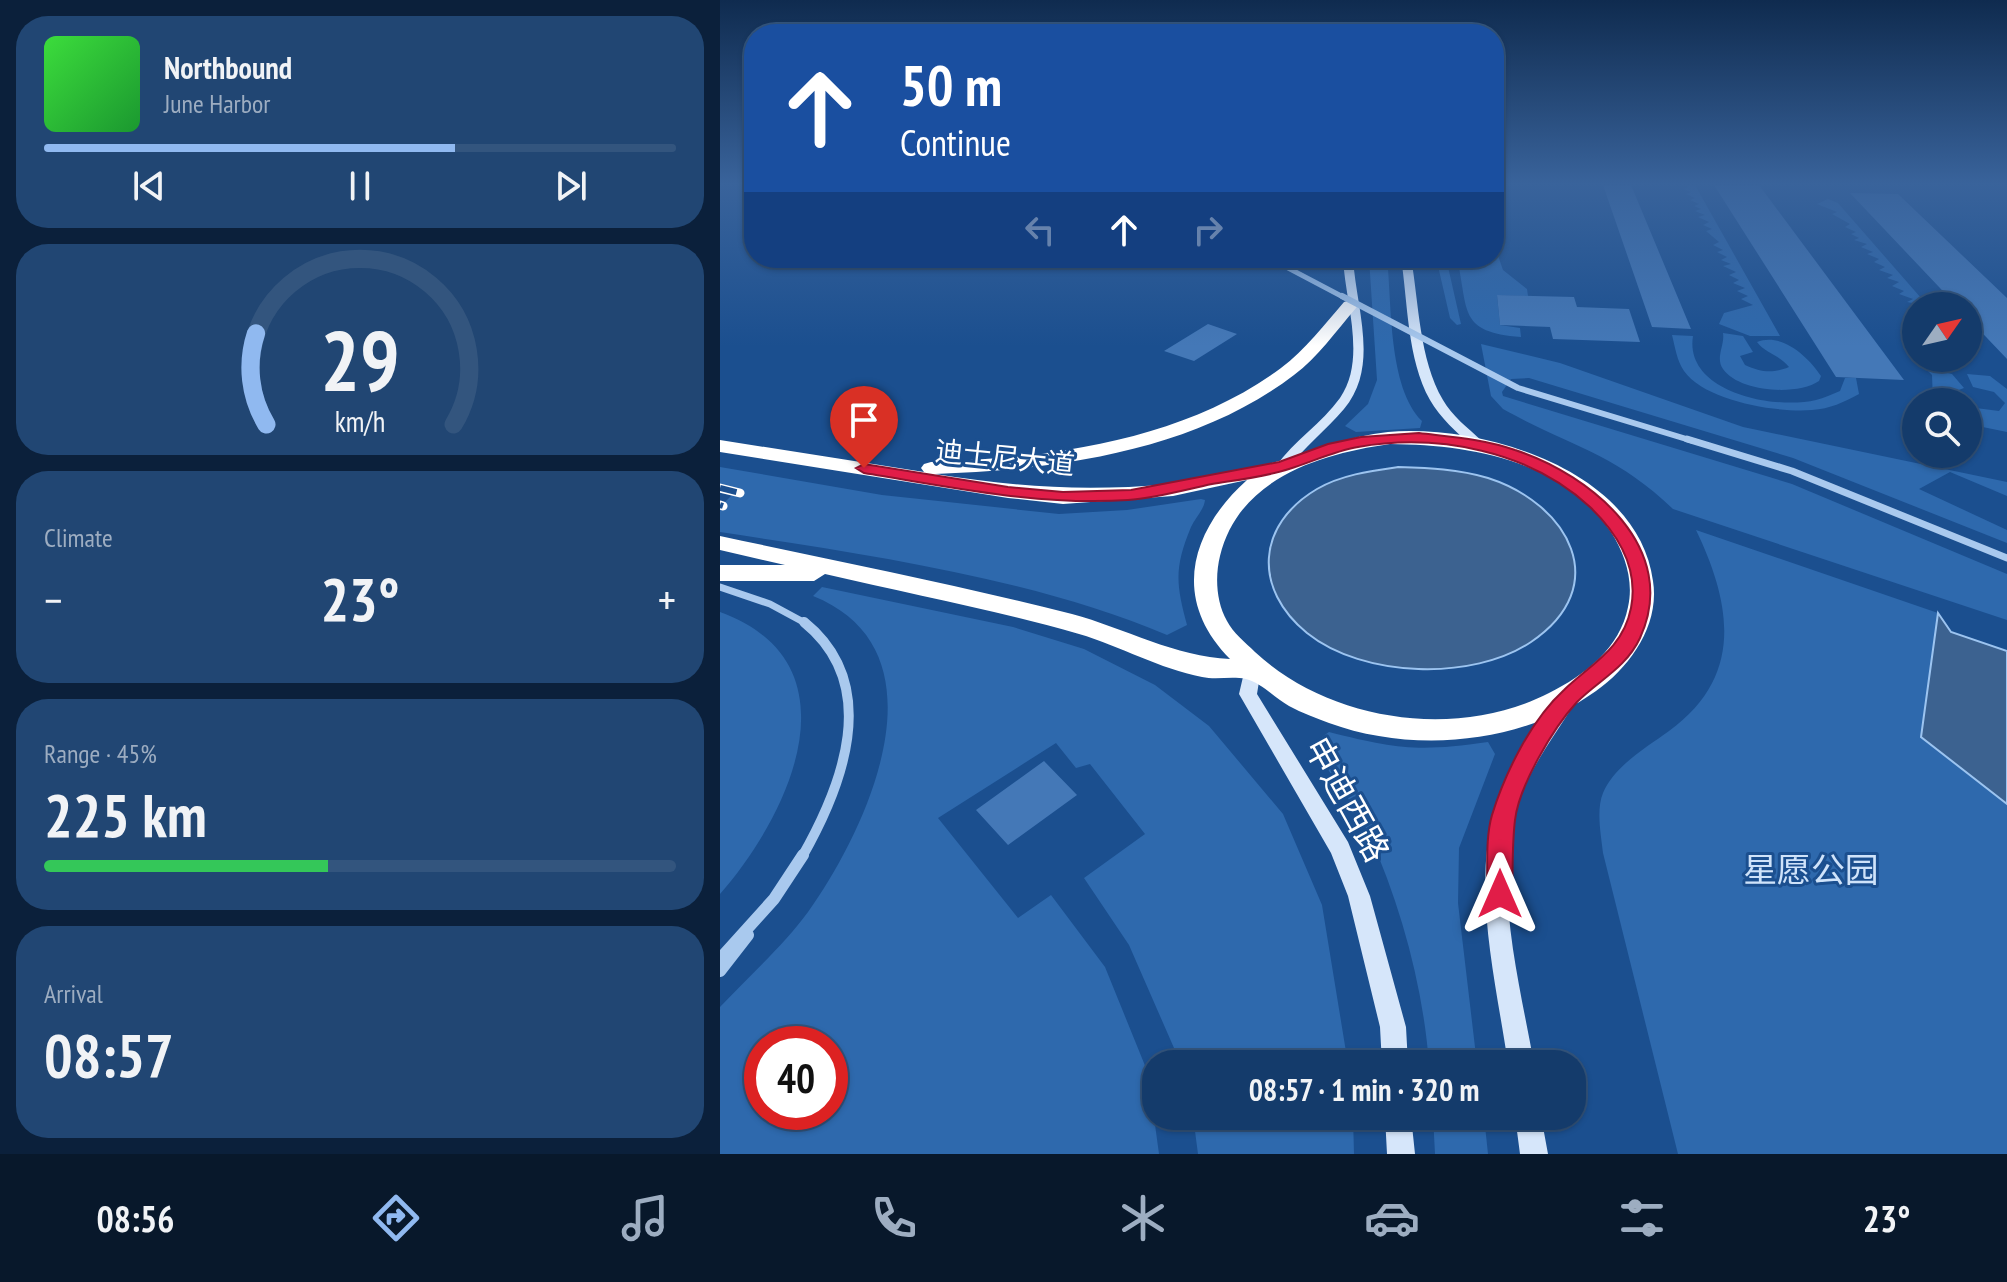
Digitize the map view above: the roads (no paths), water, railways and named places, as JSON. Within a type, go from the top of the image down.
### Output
[{"type":"highway","points":[[864,468],[963,468],[1027,461],[1076,453],[1192,422],[1246,397],[1287,371],[1350,305]]},
{"type":"highway","points":[[1419,438],[1477,444],[1544,466],[1573,483],[1620,526],[1634,552],[1642,579],[1641,608],[1630,637],[1611,665],[1581,689],[1518,716],[1475,726],[1412,728],[1351,718],[1310,703],[1252,669],[1215,623],[1203,576],[1213,532],[1241,495],[1283,466],[1334,447],[1361,441],[1419,438]]},
{"type":"highway","name":"迪士尼大道","points":[[720,446],[1063,497],[1173,490],[1283,466]]},
{"type":"highway","points":[[720,543],[1025,611],[1090,628],[1204,668],[1252,669]]},
{"type":"highway","points":[[720,573],[843,572]]},
{"type":"street","points":[[1288,268],[1518,388],[1792,471],[2007,558]]},
{"type":"street","points":[[1283,466],[1299,442],[1346,399],[1360,366],[1350,305],[1348,268]]},
{"type":"street","points":[[1408,268],[1424,361],[1434,395],[1450,418],[1477,444]]},
{"type":"street","points":[[720,587],[769,605],[812,628],[835,656],[850,691],[851,740],[831,809],[780,893],[720,971]]},
{"type":"street","name":"申迪西路","points":[[1252,669],[1248,694],[1340,849],[1359,896],[1393,1027],[1394,1050]]},
{"type":"street","points":[[1519,1050],[1502,940],[1498,870],[1503,817],[1522,769],[1546,727],[1570,696],[1581,689]]},
{"type":"street","points":[[720,959],[780,893]]},
{"type":"street","points":[[1399,1130],[1401,1154]]},
{"type":"street","points":[[1530,1130],[1534,1154]]},
{"type":"railway","points":[[720,488],[740,493]]},
{"type":"park label","name":"星愿公园","points":[[1811,869]]}]
